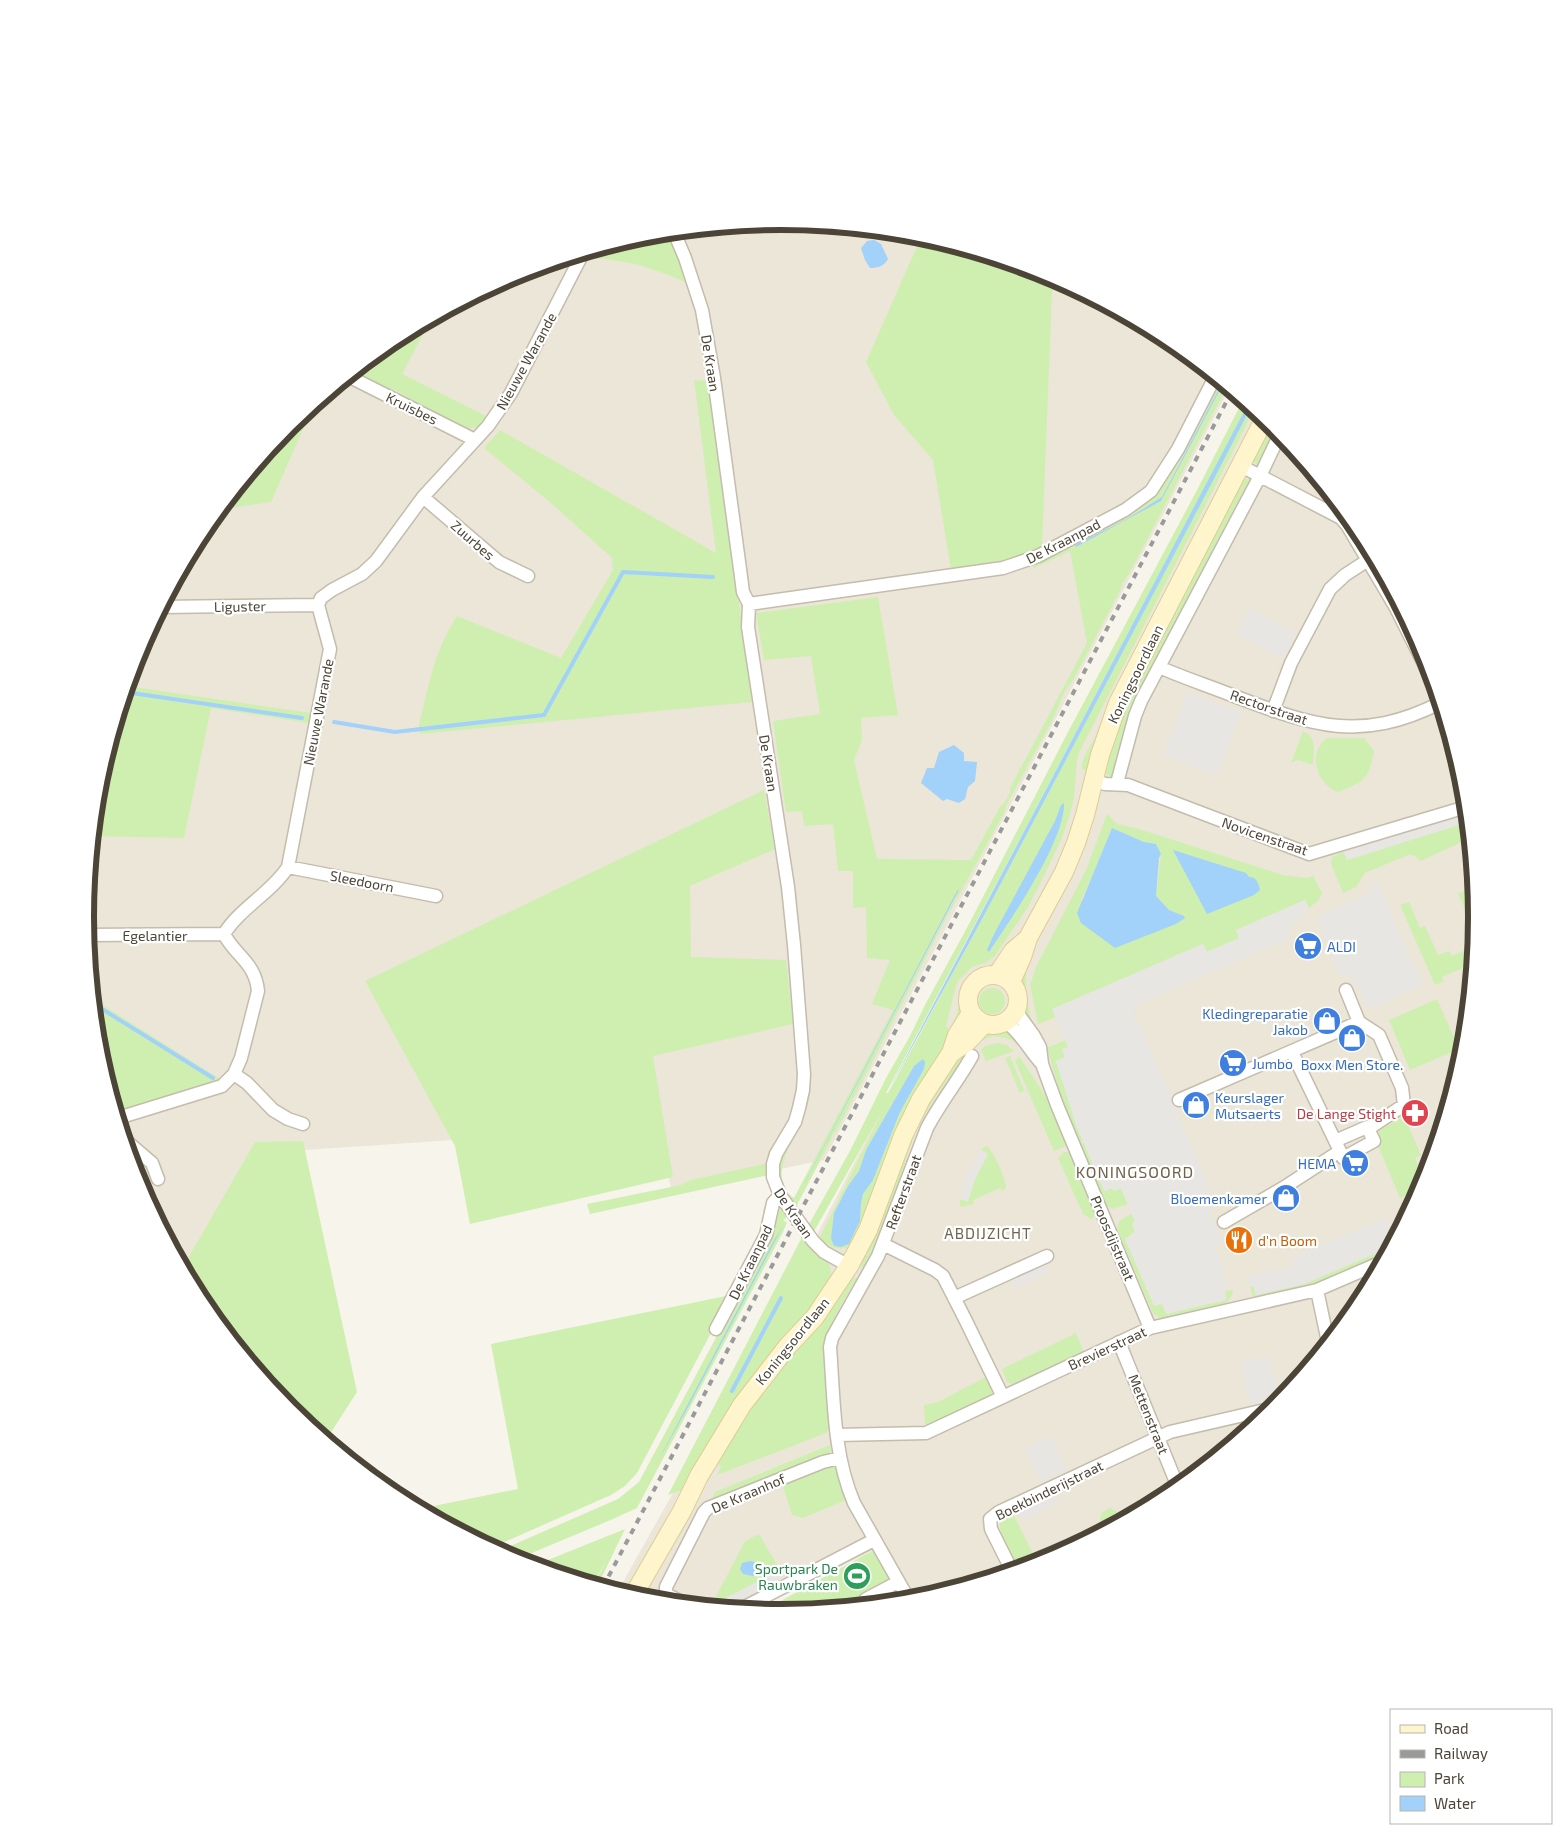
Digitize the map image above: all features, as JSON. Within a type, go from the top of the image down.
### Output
[{"type":"street","name":"De Kraan","points":[[677,238],[702,310],[714,378],[743,592],[749,604],[748,627],[788,888],[795,954],[804,1074],[803,1090],[795,1122],[776,1154],[773,1177],[780,1195],[812,1241],[824,1252],[848,1266]]},
{"type":"street","name":"Nieuwe Warande","points":[[224,934],[230,923],[276,882],[288,867],[330,649],[318,606],[321,598],[362,574],[376,561],[423,498],[488,426],[511,393],[579,260]]},
{"type":"street","name":"Kruisbes","points":[[354,379],[475,440]]},
{"type":"street","name":"De Kraanpad","points":[[749,604],[1003,568],[1038,556],[1125,510],[1151,491],[1178,449],[1212,383]]},
{"type":"street","name":"Koningsoordlaan","points":[[1004,978],[1013,952],[1028,938],[1064,872],[1076,844],[1086,815],[1108,728],[1118,703],[1261,426]]},
{"type":"street","name":"Koningsoordlaan","points":[[1116,783],[1141,701],[1277,441]]},
{"type":"street","points":[[1241,466],[1339,517]]},
{"type":"street","name":"Zuurbes","points":[[423,498],[499,562],[528,576]]},
{"type":"street","points":[[1274,711],[1291,663],[1330,589],[1345,575],[1368,560]]},
{"type":"street","points":[[1370,564],[1380,581]]},
{"type":"street","name":"Liguster","points":[[168,607],[318,606]]},
{"type":"street","name":"Rectorstraat","points":[[1159,667],[1303,721],[1331,726],[1369,726],[1388,723],[1413,716],[1435,705]]},
{"type":"street","name":"Novicenstraat","points":[[1094,780],[1105,784],[1128,785],[1310,854],[1459,809]]},
{"type":"street","name":"Sleedoorn","points":[[288,867],[436,896]]},
{"type":"street","points":[[123,1116],[222,1086],[234,1074],[242,1058],[258,991],[257,980],[253,971],[229,944],[224,934]]},
{"type":"street","name":"Egelantier","points":[[94,935],[224,934]]},
{"type":"street","points":[[987,975],[1004,978],[1017,990],[1018,1000],[1011,1016],[996,1025],[977,1018],[968,1004],[968,994],[978,979],[987,975]]},
{"type":"street","points":[[1224,1222],[1284,1188],[1337,1146],[1367,1127],[1368,1129],[1404,1105],[1402,1088],[1380,1034],[1359,1022],[1346,990]]},
{"type":"street","name":"Proosdijstraat","points":[[1011,1016],[1032,1053],[1042,1064],[1073,1146],[1150,1328]]},
{"type":"street","name":"Koningsoordlaan","points":[[637,1589],[682,1511],[699,1476],[742,1405],[787,1347],[815,1317],[848,1266],[872,1222],[906,1130],[921,1099],[951,1053],[967,1042],[977,1018]]},
{"type":"street","points":[[1179,1100],[1359,1022]]},
{"type":"street","points":[[1292,1052],[1344,1158],[1374,1141],[1368,1129]]},
{"type":"street","name":"Refterstraat","points":[[837,1435],[830,1347],[832,1338],[884,1244],[927,1128],[972,1056]]},
{"type":"street","points":[[234,1074],[247,1083],[273,1110],[288,1119],[303,1124]]},
{"type":"street","points":[[133,1147],[152,1163],[158,1179]]},
{"type":"street","name":"De Kraanpad","points":[[716,1329],[766,1235],[773,1203],[780,1195]]},
{"type":"street","points":[[884,1244],[943,1276],[1003,1397]]},
{"type":"street","points":[[954,1298],[1047,1256]]},
{"type":"street","name":"Brevierstraat","points":[[837,1435],[926,1433],[1150,1328],[1317,1290],[1373,1266]]},
{"type":"street","points":[[1317,1290],[1326,1334]]},
{"type":"street","name":"Mettenstraat","points":[[1119,1342],[1175,1479]]},
{"type":"street","points":[[1159,1437],[1170,1432],[1258,1412]]},
{"type":"street","points":[[837,1435],[840,1458],[854,1503],[905,1593]]},
{"type":"street","name":"Boekbinderijstraat","points":[[1009,1565],[991,1529],[990,1519],[999,1512],[1159,1437]]},
{"type":"street","name":"De Kraanhof","points":[[666,1594],[666,1587],[704,1512],[708,1508],[822,1462],[840,1458]]},
{"type":"street","points":[[752,1603],[874,1540]]},
{"type":"street","points":[[867,1598],[898,1582]]},
{"type":"shaded area","points":[[736,231],[826,231],[915,243],[959,253],[1002,266],[1044,282],[1125,322],[1163,346],[1226,394],[824,1160],[672,1191],[594,882],[468,1139],[261,1153],[193,1272],[165,1221],[146,1180],[130,1138],[117,1095],[107,1051],[95,962],[95,872],[100,827],[117,739],[130,696],[146,654],[186,573],[210,535],[264,464],[328,400],[363,372],[437,322],[518,282],[560,266],[603,253],[691,236]]},
{"type":"shaded area","points":[[1244,410],[1298,464],[1352,535],[1376,573],[1416,654],[1432,696],[1445,739],[1455,783],[1467,872],[1467,962],[1462,1007],[1445,1095],[1432,1138],[1416,1180],[1397,1221],[1376,1261],[1352,1299],[1298,1370],[1267,1403],[1234,1434],[1163,1488],[1125,1512],[1085,1533],[1044,1552],[1002,1568],[959,1581],[898,1594],[874,1550],[765,1604],[736,1603],[691,1598],[621,1585],[808,1252]]},
{"type":"shaded area","points":[[1250,609],[1296,634],[1283,659],[1237,634]]},
{"type":"shaded area","points":[[1188,692],[1241,713],[1216,776],[1163,755]]},
{"type":"shaded area","points":[[1460,815],[1462,824],[1347,860],[1344,852]]},
{"type":"shaded area","points":[[1377,882],[1410,958],[1424,984],[1368,1009],[1358,986],[1354,984],[1350,974],[1341,977],[1316,917],[1371,893],[1369,885]]},
{"type":"shaded area","points":[[1305,900],[1309,908],[1287,930],[1290,938],[1134,1006],[1136,1018],[1162,1078],[1169,1087],[1180,1121],[1217,1207],[1209,1210],[1224,1243],[1215,1247],[1224,1271],[1226,1300],[1166,1314],[1162,1304],[1154,1306],[1125,1239],[1133,1236],[1132,1233],[1135,1232],[1132,1224],[1135,1222],[1121,1188],[1114,1191],[1112,1188],[1104,1191],[1076,1125],[1056,1061],[1065,1058],[1062,1049],[1068,1047],[1052,1009],[1203,944],[1207,952],[1239,938],[1236,930]]},
{"type":"shaded area","points":[[981,1150],[988,1154],[975,1179],[968,1202],[960,1199],[967,1175]]},
{"type":"shaded area","points":[[1386,1218],[1391,1232],[1381,1251],[1304,1284],[1255,1295],[1254,1286],[1250,1287],[1248,1276],[1294,1266],[1291,1258]]},
{"type":"shaded area","points":[[1044,1263],[1049,1273],[1013,1289],[1009,1279]]},
{"type":"shaded area","points":[[1269,1356],[1277,1393],[1270,1400],[1250,1404],[1241,1362]]},
{"type":"shaded area","points":[[1051,1436],[1067,1470],[1041,1482],[1025,1449]]},
{"type":"shaded area","points":[[1055,1495],[1058,1503],[1024,1520],[1020,1511]]},
{"type":"shaded area","points":[[777,1572],[781,1581],[739,1603],[720,1601]]},
{"type":"green space","points":[[672,239],[689,284],[636,264],[592,257],[647,243]]},
{"type":"green space","points":[[918,244],[959,253],[1002,266],[1056,287],[1052,292],[1042,546],[1009,560],[951,570],[933,460],[894,415],[866,362]]},
{"type":"green space","points":[[426,329],[402,374],[488,417],[479,427],[465,429],[393,389],[386,390],[359,377],[363,372],[399,346]]},
{"type":"green space","points":[[694,380],[710,381],[752,702],[420,734],[419,725],[433,669],[443,642],[457,616],[561,658],[613,570],[612,558],[551,503],[484,448],[500,430],[716,553]]},
{"type":"green space","points":[[1214,384],[1219,388],[1162,497],[1125,520],[1075,545],[1076,546],[1161,501],[1220,389],[1224,392],[1073,680],[1065,691],[1052,721],[948,915],[795,1209],[786,1195],[782,1184],[780,1167],[807,1043],[809,1042],[811,1071],[809,1100],[783,1165],[782,1178],[785,1189],[794,1198],[893,1010],[872,1004],[890,960],[867,958],[866,907],[853,908],[853,871],[838,871],[833,824],[804,826],[802,811],[786,812],[773,721],[820,714],[811,656],[764,660],[756,613],[878,597],[898,715],[861,718],[862,740],[854,760],[877,859],[971,860],[1001,805],[1003,805],[1010,793],[1010,788],[1087,643],[1070,551],[1032,569],[1034,567],[1033,562],[1136,508]],"holes":[[[958,890],[957,895],[804,1183]]]},
{"type":"green space","points":[[1240,406],[1245,410],[1231,438],[886,1093],[888,1093],[893,1084],[981,921],[1248,413],[1251,416],[1080,751],[1077,759],[1074,798],[1069,817],[1062,838],[1040,884],[1028,907],[994,957],[985,963],[972,967],[957,982],[946,1026],[952,1035],[910,1112],[852,1246],[838,1249],[831,1246],[819,1239],[884,1108],[813,1233],[808,1226],[851,1149],[886,1078],[969,924]],"holes":[[[923,1059],[924,1069],[900,1112],[873,1180],[863,1194],[860,1221],[849,1244],[841,1247],[831,1238],[834,1213],[848,1186],[859,1171],[866,1150],[914,1066]]]},
{"type":"green space","points":[[307,420],[271,502],[229,508],[264,464]]},
{"type":"green space","points":[[1266,430],[1271,436],[1262,455],[1265,457],[1258,466],[1254,462],[1254,457]]},
{"type":"green space","points":[[1231,469],[1090,772],[1082,769],[1085,756],[1111,697]]},
{"type":"green space","points":[[1245,479],[1253,481],[1249,487],[1246,486],[1131,705],[1115,761],[1118,762],[1112,776],[1109,776],[1103,772],[1118,720],[1240,483]]},
{"type":"green space","points":[[133,687],[311,713],[309,723],[211,708],[184,838],[99,836],[107,783],[117,739]]},
{"type":"green space","points":[[1303,731],[1313,741],[1313,765],[1298,760],[1291,763]]},
{"type":"green space","points":[[1327,738],[1364,738],[1374,751],[1368,773],[1364,778],[1360,782],[1338,792],[1324,782],[1317,768],[1317,752]]},
{"type":"green space","points":[[764,790],[775,849],[690,886],[691,957],[786,960],[793,1024],[653,1056],[673,1177],[470,1224],[455,1146],[365,981]]},
{"type":"green space","points":[[1107,814],[1117,824],[1139,829],[1283,875],[1307,878],[1313,876],[1322,893],[1319,900],[1309,908],[1305,900],[1236,930],[1240,938],[1207,952],[1203,944],[1053,1009],[1056,1017],[1038,1024],[1030,985],[1036,967],[1086,870]],"holes":[[[1112,828],[1144,842],[1155,844],[1161,854],[1156,896],[1169,910],[1184,916],[1081,900]]]},
{"type":"green space","points":[[1462,824],[1464,841],[1421,861],[1413,855],[1408,855],[1365,873],[1356,887],[1343,893],[1331,864],[1332,857],[1344,852],[1347,860]]},
{"type":"green space","points":[[1467,890],[1468,914],[1458,894]]},
{"type":"green space","points":[[1409,902],[1420,928],[1425,926],[1438,955],[1449,951],[1452,956],[1467,949],[1467,966],[1442,977],[1444,981],[1435,985],[1400,905]]},
{"type":"green space","points":[[1000,957],[990,971],[980,974],[972,980],[963,998],[963,1014],[952,1028],[966,980],[973,973]]},
{"type":"green space","points":[[1023,970],[1026,972],[1026,995],[1032,1023],[1022,1011],[1020,986]]},
{"type":"green space","points":[[992,988],[1001,992],[1005,1001],[1001,1010],[992,1014],[983,1010],[979,1001],[983,992]]},
{"type":"green space","points":[[1437,999],[1456,1043],[1455,1051],[1410,1070],[1389,1020]]},
{"type":"green space","points":[[100,1003],[220,1079],[210,1084],[122,1110],[107,1051]]},
{"type":"green space","points":[[1135,1010],[1136,1018],[1063,1049],[1065,1057],[1056,1061],[1079,1133],[1091,1137],[1078,1143],[1067,1117],[1047,1048]]},
{"type":"green space","points":[[995,1029],[1010,1033],[1021,1041],[1018,1044],[1002,1037],[991,1037],[976,1045],[972,1042],[987,1031]]},
{"type":"green space","points":[[997,1043],[1007,1045],[1014,1051],[986,1061],[981,1050],[985,1046]]},
{"type":"green space","points":[[971,1049],[959,1072],[955,1070],[916,1132],[889,1209],[865,1264],[867,1266],[866,1269],[858,1265],[905,1150],[928,1100],[958,1058]]},
{"type":"green space","points":[[1010,1056],[1024,1090],[1020,1093],[1005,1058]]},
{"type":"green space","points":[[1019,1056],[1047,1098],[1066,1146],[1054,1151],[1015,1061]]},
{"type":"green space","points":[[1404,1116],[1421,1155],[1415,1158],[1420,1170],[1410,1194],[1400,1198],[1373,1134]]},
{"type":"green space","points":[[1092,1139],[1105,1191],[1112,1188],[1114,1191],[1121,1188],[1128,1204],[1113,1209],[1106,1206],[1078,1145]]},
{"type":"green space","points":[[303,1141],[357,1392],[329,1435],[295,1403],[264,1370],[210,1299],[186,1261],[255,1142]]},
{"type":"green space","points":[[986,1146],[999,1165],[1006,1188],[1002,1191],[1000,1188],[973,1200],[974,1204],[962,1207],[960,1199],[968,1201],[975,1179],[988,1154],[981,1150]]},
{"type":"green space","points":[[1064,1152],[1069,1152],[1083,1188],[1095,1209],[1094,1217],[1091,1219],[1083,1214],[1058,1158]]},
{"type":"green space","points":[[768,1163],[768,1175],[590,1214],[587,1204],[681,1185],[691,1180]]},
{"type":"green space","points":[[764,1207],[767,1207],[764,1227],[724,1305],[721,1306],[716,1316],[712,1331],[637,1473],[625,1486],[611,1495],[500,1544],[429,1507],[518,1489],[491,1344],[726,1296],[755,1242]]},
{"type":"green space","points":[[776,1207],[782,1207],[788,1215],[783,1221],[787,1222],[783,1232],[637,1508],[526,1555],[508,1547],[618,1499],[639,1482],[768,1240]]},
{"type":"green space","points":[[1132,1214],[1135,1222],[1132,1224],[1135,1232],[1125,1239],[1166,1313],[1226,1300],[1224,1291],[1232,1290],[1233,1293],[1228,1301],[1222,1306],[1167,1318],[1160,1318],[1153,1313],[1117,1230],[1120,1221]]},
{"type":"green space","points":[[802,1237],[830,1265],[831,1275],[825,1289],[687,1488],[668,1495]]},
{"type":"green space","points":[[1381,1251],[1377,1259],[1312,1286],[1253,1297],[1250,1287],[1254,1286],[1256,1295],[1304,1284]]},
{"type":"green space","points":[[851,1276],[858,1280],[857,1283],[854,1282],[835,1316],[837,1318],[830,1426],[826,1433],[717,1475],[721,1467],[715,1460],[748,1407]]},
{"type":"green space","points":[[1076,1333],[1084,1353],[1012,1384],[1007,1382],[1002,1369]]},
{"type":"green space","points":[[986,1377],[996,1399],[948,1420],[925,1424],[924,1405],[938,1402]]},
{"type":"green space","points":[[830,1445],[831,1456],[710,1505],[715,1492]]},
{"type":"green space","points":[[835,1466],[846,1500],[803,1518],[792,1515],[782,1483],[817,1469]]},
{"type":"green space","points":[[1110,1508],[1116,1511],[1118,1516],[1102,1524],[1100,1517],[1103,1512]]},
{"type":"green space","points":[[1012,1512],[1034,1556],[1016,1563],[1001,1531],[1000,1521],[1005,1515]]},
{"type":"green space","points":[[625,1529],[600,1580],[597,1579],[609,1556],[596,1579],[544,1562]]},
{"type":"green space","points":[[759,1534],[780,1570],[720,1601],[714,1601],[745,1541]]},
{"type":"green space","name":"Sportpark De Rauwbraken","points":[[874,1550],[899,1594],[826,1603],[775,1604]]},
{"type":"water","points":[[874,240],[881,244],[888,259],[881,266],[870,268],[861,248],[867,241]]},
{"type":"water","points":[[1219,388],[1161,501],[1076,547],[1075,545],[1125,520],[1162,497]]},
{"type":"water","points":[[1245,410],[1248,413],[1217,473],[981,921],[886,1095]]},
{"type":"water","points":[[954,745],[964,753],[964,761],[977,762],[975,781],[968,787],[965,799],[959,803],[947,799],[943,801],[921,783],[927,768],[934,768],[939,752]]},
{"type":"water","points":[[1064,803],[1062,819],[1047,858],[1023,900],[989,952],[987,950],[993,936],[1055,821],[1061,805]]},
{"type":"water","points":[[1112,828],[1144,842],[1156,844],[1161,854],[1159,858],[1156,896],[1169,910],[1185,918],[1176,924],[1115,948],[1081,923],[1077,913]]},
{"type":"water","points":[[1173,850],[1246,873],[1249,877],[1255,879],[1260,890],[1254,895],[1207,914]]},
{"type":"water","points":[[959,890],[807,1179],[804,1184],[957,891]]},
{"type":"water","points":[[923,1059],[925,1062],[924,1069],[900,1112],[873,1180],[863,1194],[860,1221],[849,1244],[841,1247],[834,1246],[831,1238],[834,1213],[848,1186],[859,1171],[866,1150],[914,1066]]},
{"type":"water","points":[[783,1226],[687,1409],[657,1463],[773,1242]]},
{"type":"water","points":[[750,1561],[758,1564],[762,1570],[753,1576],[743,1574],[740,1569],[742,1563]]},
{"type":"waterway","points":[[334,722],[395,732],[544,715],[623,572],[713,577]]},
{"type":"waterway","points":[[131,693],[302,718]]},
{"type":"waterway","points":[[100,1008],[213,1078]]},
{"type":"waterway","points":[[732,1391],[781,1298]]},
{"type":"railway","points":[[606,1582],[1229,396]]},
{"type":"place","name":"ALDI","points":[[1308,946]]},
{"type":"place","name":"Kledingreparatie Jakob","points":[[1327,1021]]},
{"type":"place","name":"Boxx Men Store.","points":[[1352,1038]]},
{"type":"place","name":"Jumbo","points":[[1233,1063]]},
{"type":"place","name":"Keurslager Mutsaerts","points":[[1196,1105]]},
{"type":"place","name":"De Lange Stight","points":[[1415,1113]]},
{"type":"place","name":"HEMA","points":[[1355,1163]]},
{"type":"place","name":"Bloemenkamer","points":[[1286,1198]]},
{"type":"place","name":"d'n Boom","points":[[1239,1240]]},
{"type":"place","name":"Sportpark De Rauwbraken","points":[[857,1576]]},
{"type":"district","name":"KONINGSOORD","points":[[1135,1171]]},
{"type":"district","name":"ABDIJZICHT","points":[[988,1233]]}]
